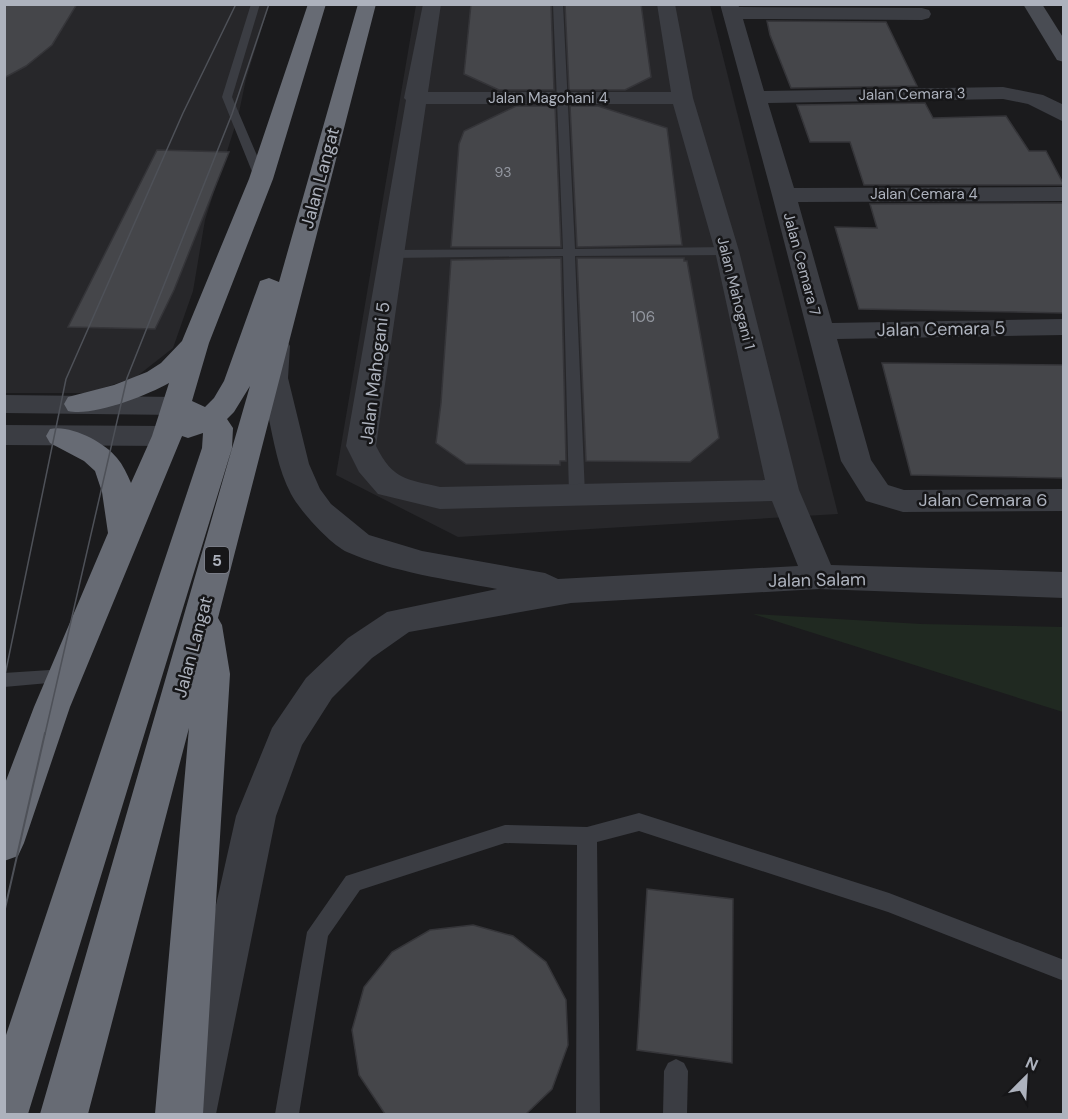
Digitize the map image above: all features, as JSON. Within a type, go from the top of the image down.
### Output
[{"type":"highway","name":"5","points":[[4,843],[65,676],[124,533],[185,420],[195,343],[261,179],[317,4]]},
{"type":"highway","name":"Jalan Langat","points":[[64,1114],[367,4]]},
{"type":"highway","name":"5","points":[[185,420],[224,405],[236,388],[280,251],[312,207]]},
{"type":"highway","points":[[78,404],[147,383],[168,371],[195,343]]},
{"type":"highway","name":"5","points":[[4,1114],[217,448],[218,428],[185,420]]},
{"type":"highway","points":[[61,436],[100,458],[111,471],[124,533]]},
{"type":"highway","points":[[179,1114],[212,674],[203,609]]},
{"type":"main road","points":[[1032,4],[1064,56]]},
{"type":"street","name":"Jalan Mahogani 5","points":[[432,4],[415,98],[361,446],[370,465],[389,486],[440,498],[783,490]]},
{"type":"street","name":"Jalan Mahogani 1","points":[[666,4],[682,98],[727,251],[783,490],[819,577]]},
{"type":"street","points":[[730,9],[922,14]]},
{"type":"street","name":"Jalan Cemara 7","points":[[730,9],[784,195],[819,331],[856,460],[876,493],[903,501]]},
{"type":"street","name":"Jalan Cemara 3","points":[[754,97],[1003,93],[1030,97],[1053,106],[1064,116]]},
{"type":"street","name":"Jalan Magohani 4","points":[[415,98],[682,98]]},
{"type":"street","name":"Jalan Cemara 4","points":[[784,195],[1064,194]]},
{"type":"street","name":"Jalan Cemara 5","points":[[819,331],[1064,327]]},
{"type":"street","points":[[276,343],[274,378],[294,464],[306,493],[320,512],[357,543],[422,563],[571,590]]},
{"type":"street","points":[[4,404],[78,404],[185,420]]},
{"type":"street","points":[[4,435],[61,436],[185,420]]},
{"type":"street","name":"Jalan Cemara 6","points":[[903,501],[1064,500]]},
{"type":"street","name":"Jalan Salam","points":[[571,590],[819,577],[1064,585]]},
{"type":"street","points":[[192,1114],[256,816],[285,739],[319,687],[360,648],[399,621],[571,590]]},
{"type":"lane","points":[[256,4],[227,97],[261,179]]},
{"type":"lane","points":[[558,4],[564,98],[578,495]]},
{"type":"lane","points":[[391,254],[727,251]]},
{"type":"lane","points":[[4,680],[65,676]]},
{"type":"lane","points":[[286,1114],[318,932],[353,883],[505,834],[587,836],[639,822],[889,903],[1064,972]]},
{"type":"lane","points":[[587,836],[588,1114]]},
{"type":"lane","points":[[675,1114],[676,1071]]},
{"type":"shaded area","points":[[4,5],[269,5],[246,79],[238,117],[205,220],[193,291],[173,348],[136,377],[88,393],[5,393]]},
{"type":"shaded area","points":[[416,5],[710,5],[838,514],[458,537],[336,475]]},
{"type":"shaded area","points":[[753,614],[921,624],[1063,627],[1063,712]]},
{"type":"building","points":[[4,4],[77,4],[52,45],[26,66],[4,78]]},
{"type":"building","points":[[471,4],[551,4],[554,90],[499,90],[464,74]]},
{"type":"building","points":[[565,4],[641,4],[651,77],[625,90],[569,90]]},
{"type":"building","points":[[767,21],[886,22],[917,86],[791,88],[770,35]]},
{"type":"building","points":[[925,103],[933,118],[1006,116],[1029,151],[1046,151],[1064,185],[864,185],[850,142],[810,142],[797,105]]},
{"type":"building","points":[[516,106],[555,106],[561,247],[451,247],[459,144],[464,131]]},
{"type":"building","points":[[570,106],[598,106],[667,128],[682,245],[577,247]]},
{"type":"building","points":[[157,150],[229,152],[174,290],[155,329],[68,327]]},
{"type":"building","points":[[1064,203],[1064,313],[859,309],[835,227],[877,228],[870,204]]},
{"type":"building","points":[[561,258],[566,461],[560,461],[560,465],[466,464],[436,443],[451,260]]},
{"type":"building","points":[[577,258],[684,258],[684,261],[687,261],[719,438],[690,462],[586,461]]},
{"type":"building","points":[[882,363],[1064,365],[1064,478],[911,475]]},
{"type":"building","points":[[647,889],[733,899],[732,1063],[637,1050]]},
{"type":"building","points":[[473,925],[513,936],[546,962],[566,1000],[568,1045],[552,1089],[526,1114],[385,1114],[359,1075],[352,1030],[364,987],[392,952],[430,930]]},
{"type":"tram line","points":[[4,680],[66,379],[183,113],[236,4]]},
{"type":"tram line","points":[[45,734],[127,378],[232,114],[269,4]]},
{"type":"tram line","points":[[4,913],[45,733]]}]
